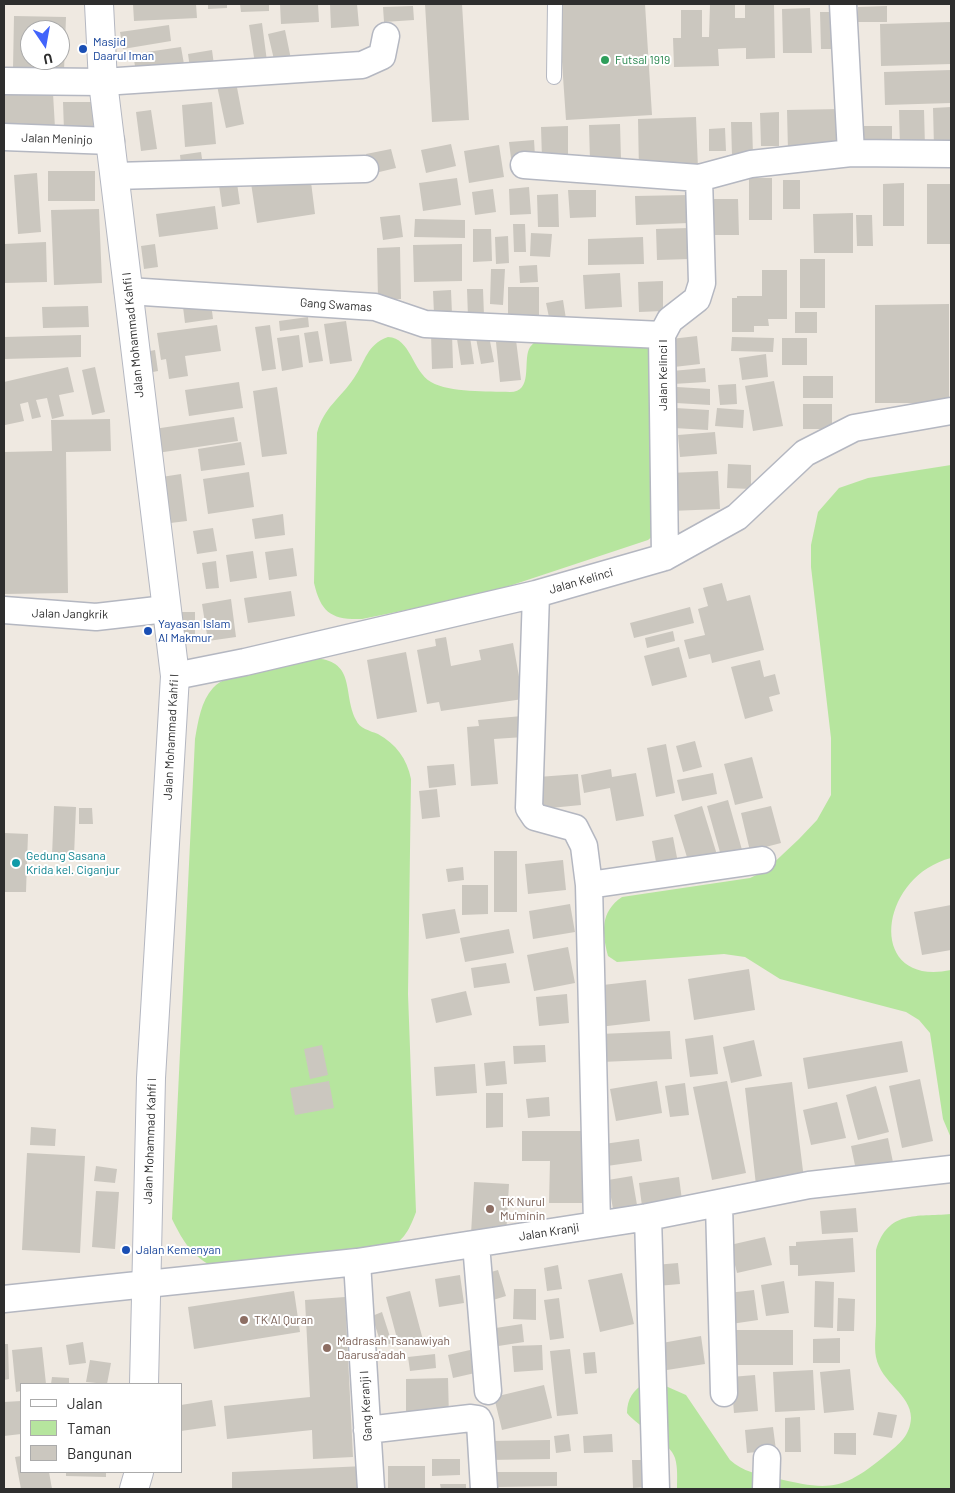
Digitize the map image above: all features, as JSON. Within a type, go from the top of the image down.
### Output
[{"type":"main road","name":"Jalan Mohammad Kahfi I","points":[[99,4],[103,82],[175,676],[151,1078],[144,1383]]},
{"type":"main road","points":[[134,1489],[139,1473]]},
{"type":"street","points":[[847,4],[843,4],[851,153]]},
{"type":"street","points":[[4,82],[103,82],[362,65],[382,56],[386,36]]},
{"type":"street","name":"Jalan Meninjo","points":[[4,137],[111,141]]},
{"type":"street","points":[[524,165],[699,178],[751,164],[851,153],[951,154]]},
{"type":"street","points":[[115,176],[365,169]]},
{"type":"street","name":"Jalan Kelinci I","points":[[665,558],[662,335],[670,320],[697,299],[702,283],[699,178]]},
{"type":"street","name":"Gang Swamas","points":[[128,291],[374,307],[425,324],[662,335]]},
{"type":"street","name":"Jalan Kelinci","points":[[175,676],[244,662],[536,594],[665,558],[736,516],[805,453],[854,428],[951,411]]},
{"type":"street","points":[[536,594],[529,808],[535,817],[575,828],[584,846],[588,885],[597,1224]]},
{"type":"street","name":"Jalan Jangkrik","points":[[4,610],[96,617],[166,609]]},
{"type":"street","points":[[588,885],[762,860]]},
{"type":"street","name":"Jalan Kranji","points":[[146,1283],[357,1262],[648,1217],[809,1185],[951,1169]]},
{"type":"street","points":[[719,1204],[724,1393]]},
{"type":"street","points":[[648,1217],[656,1489]]},
{"type":"street","points":[[476,1244],[488,1391]]},
{"type":"street","name":"Gang Keranji I","points":[[357,1262],[371,1489]]},
{"type":"street","points":[[4,1299],[146,1283]]},
{"type":"street","points":[[368,1430],[471,1418],[478,1419],[480,1423],[484,1489]]},
{"type":"street","points":[[766,1489],[767,1458]]},
{"type":"lane","points":[[554,77],[555,4]]},
{"type":"green space","points":[[388,337],[402,343],[425,377],[439,386],[459,390],[510,392],[517,391],[525,382],[527,355],[531,346],[537,340],[646,344],[650,350],[654,535],[648,540],[485,594],[362,619],[343,618],[329,613],[320,601],[314,583],[317,433],[324,416],[354,378],[367,354],[375,344]]},
{"type":"green space","points":[[951,465],[951,858],[926,869],[908,886],[896,907],[891,928],[894,947],[905,963],[924,971],[951,970],[951,1138],[943,1119],[930,1033],[919,1020],[906,1012],[780,979],[745,957],[724,954],[617,962],[608,956],[604,923],[610,909],[622,897],[750,878],[765,871],[817,820],[831,795],[831,738],[811,567],[811,545],[818,512],[839,488],[868,478]]},
{"type":"green space","points":[[312,658],[326,660],[336,665],[342,671],[346,679],[357,723],[365,729],[378,734],[395,747],[407,765],[411,779],[408,994],[416,1212],[404,1236],[384,1253],[208,1264],[196,1255],[187,1244],[172,1219],[195,739],[206,699],[213,688],[220,682],[259,669]]},
{"type":"green space","points":[[951,1214],[951,1489],[677,1489],[677,1466],[672,1452],[627,1413],[628,1403],[632,1395],[645,1383],[661,1384],[686,1395],[730,1460],[745,1470],[763,1475],[809,1485],[835,1485],[859,1475],[900,1443],[909,1430],[911,1418],[906,1402],[884,1374],[876,1357],[876,1250],[881,1237],[896,1222],[915,1216]]},
{"type":"building","points":[[133,4],[196,4],[197,18],[134,21]]},
{"type":"building","points":[[208,4],[227,4],[227,8],[208,9]]},
{"type":"building","points":[[240,4],[269,4],[269,11],[241,12]]},
{"type":"building","points":[[280,4],[318,4],[319,22],[281,24]]},
{"type":"building","points":[[330,4],[357,4],[359,26],[331,28]]},
{"type":"building","points":[[425,4],[462,4],[469,120],[432,122]]},
{"type":"building","name":"Futsal 1919","points":[[558,4],[645,4],[652,115],[566,120]]},
{"type":"building","points":[[710,4],[735,4],[735,18],[745,18],[745,4],[774,4],[775,58],[746,59],[746,48],[718,49],[719,66],[674,67],[673,38],[681,38],[681,10],[702,10],[702,37],[709,37]]},
{"type":"building","points":[[413,6],[414,20],[384,22],[383,7]]},
{"type":"building","points":[[887,6],[887,22],[858,22],[858,7]]},
{"type":"building","points":[[810,8],[812,53],[783,53],[782,9]]},
{"type":"building","points":[[820,12],[836,12],[837,49],[821,49]]},
{"type":"building","points":[[14,16],[66,17],[66,20],[20,20],[20,69],[13,69]]},
{"type":"building","points":[[951,22],[951,64],[881,66],[880,24]]},
{"type":"building","points":[[262,23],[268,69],[256,70],[249,25]]},
{"type":"building","points":[[169,25],[171,41],[123,49],[120,32]]},
{"type":"building","points":[[285,30],[292,64],[276,68],[268,34]]},
{"type":"building","points":[[181,47],[185,70],[137,78],[133,54]]},
{"type":"building","points":[[212,50],[214,65],[190,68],[188,54]]},
{"type":"building","points":[[951,70],[951,103],[885,105],[884,72]]},
{"type":"building","points":[[235,77],[244,124],[226,128],[216,81]]},
{"type":"building","points":[[53,93],[55,128],[4,131],[4,95]]},
{"type":"building","points":[[63,102],[93,102],[93,130],[64,131]]},
{"type":"building","points":[[212,102],[216,144],[185,147],[182,105]]},
{"type":"building","points":[[951,107],[951,146],[934,147],[933,108]]},
{"type":"building","points":[[841,109],[842,149],[788,151],[787,110]]},
{"type":"building","points":[[151,110],[157,149],[141,151],[136,112]]},
{"type":"building","points":[[899,110],[924,110],[925,147],[900,148]]},
{"type":"building","points":[[779,112],[779,146],[761,146],[760,113]]},
{"type":"building","points":[[696,117],[698,169],[639,171],[638,119]]},
{"type":"building","points":[[731,122],[752,122],[753,155],[732,156]]},
{"type":"building","points":[[620,124],[621,160],[590,161],[589,125]]},
{"type":"building","points":[[568,126],[568,158],[542,159],[541,127]]},
{"type":"building","points":[[860,126],[892,126],[892,147],[860,148]]},
{"type":"building","points":[[725,128],[726,151],[709,151],[709,129]]},
{"type":"building","points":[[534,140],[535,156],[511,158],[509,142]]},
{"type":"building","points":[[451,144],[456,166],[426,173],[421,150]]},
{"type":"building","points":[[499,145],[504,177],[469,183],[464,151]]},
{"type":"building","points":[[391,149],[396,168],[371,174],[366,154]]},
{"type":"building","points":[[201,152],[204,172],[182,174],[180,155]]},
{"type":"building","points":[[48,171],[95,171],[95,201],[48,201]]},
{"type":"building","points":[[37,173],[41,232],[18,234],[14,175]]},
{"type":"building","points":[[310,174],[315,214],[257,223],[251,183]]},
{"type":"building","points":[[236,176],[240,204],[222,207],[218,178]]},
{"type":"building","points":[[457,178],[461,205],[423,211],[419,183]]},
{"type":"building","points":[[749,178],[772,178],[772,220],[749,220]]},
{"type":"building","points":[[783,180],[800,180],[800,209],[783,209]]},
{"type":"building","points":[[904,183],[904,226],[883,226],[883,184]]},
{"type":"building","points":[[927,184],[951,184],[951,244],[927,244]]},
{"type":"building","points":[[529,187],[531,214],[510,215],[509,189]]},
{"type":"building","points":[[493,189],[496,212],[475,215],[472,192]]},
{"type":"building","points":[[568,190],[596,190],[596,217],[570,218]]},
{"type":"building","points":[[558,194],[559,227],[538,227],[537,195]]},
{"type":"building","points":[[689,195],[689,223],[636,225],[635,196]]},
{"type":"building","points":[[713,199],[738,199],[739,235],[713,235]]},
{"type":"building","points":[[215,206],[218,229],[159,237],[156,214]]},
{"type":"building","points":[[99,209],[102,283],[54,285],[51,210]]},
{"type":"building","points":[[853,213],[853,253],[814,253],[813,214]]},
{"type":"building","points":[[400,215],[403,237],[383,240],[380,217]]},
{"type":"building","points":[[856,215],[872,215],[873,246],[857,246]]},
{"type":"building","points":[[415,219],[465,220],[465,238],[414,237]]},
{"type":"building","points":[[513,224],[525,224],[526,252],[514,252]]},
{"type":"building","points":[[689,228],[690,259],[657,260],[656,229]]},
{"type":"building","points":[[473,229],[491,229],[492,261],[473,262]]},
{"type":"building","points":[[531,233],[552,234],[550,257],[530,256]]},
{"type":"building","points":[[508,236],[509,263],[496,264],[495,237]]},
{"type":"building","points":[[643,237],[644,264],[588,265],[588,239]]},
{"type":"building","points":[[46,242],[47,282],[4,283],[4,244]]},
{"type":"building","points":[[155,244],[158,267],[144,269],[141,246]]},
{"type":"building","points":[[462,244],[462,281],[414,282],[413,245]]},
{"type":"building","points":[[400,247],[401,299],[378,300],[377,248]]},
{"type":"building","points":[[800,259],[825,259],[825,308],[800,308]]},
{"type":"building","points":[[537,265],[538,282],[520,283],[519,266]]},
{"type":"building","points":[[491,269],[505,269],[503,305],[490,304]]},
{"type":"building","points":[[762,270],[787,270],[787,319],[768,319],[769,326],[754,326],[754,332],[732,332],[732,298],[737,298],[737,296],[762,296]]},
{"type":"building","points":[[620,273],[622,307],[585,309],[583,275]]},
{"type":"building","points":[[663,281],[663,311],[639,312],[638,282]]},
{"type":"building","points":[[508,287],[539,287],[539,318],[508,318]]},
{"type":"building","points":[[467,289],[483,289],[484,316],[468,317]]},
{"type":"building","points":[[451,290],[452,314],[434,314],[433,291]]},
{"type":"building","points":[[563,300],[566,319],[550,322],[546,303]]},
{"type":"building","points":[[211,303],[213,319],[185,323],[183,307]]},
{"type":"building","points":[[949,304],[949,403],[875,403],[875,305]]},
{"type":"building","points":[[88,306],[89,327],[43,328],[42,307]]},
{"type":"building","points":[[795,312],[817,312],[817,333],[795,333]]},
{"type":"building","points":[[308,317],[309,327],[280,331],[279,321]]},
{"type":"building","points":[[346,321],[352,361],[330,364],[324,324]]},
{"type":"building","points":[[217,325],[221,351],[185,356],[188,376],[169,379],[166,359],[161,360],[157,333]]},
{"type":"building","points":[[270,325],[276,369],[262,371],[255,327]]},
{"type":"building","points":[[318,331],[323,361],[309,363],[304,333]]},
{"type":"building","points":[[452,333],[453,368],[432,369],[431,334]]},
{"type":"building","points":[[81,335],[81,357],[4,359],[4,337]]},
{"type":"building","points":[[299,335],[303,367],[282,371],[277,338]]},
{"type":"building","points":[[489,336],[494,362],[481,364],[476,338]]},
{"type":"building","points":[[697,336],[700,364],[674,367],[671,339]]},
{"type":"building","points":[[470,337],[474,364],[461,365],[457,339]]},
{"type":"building","points":[[732,337],[774,338],[773,352],[731,351]]},
{"type":"building","points":[[782,338],[807,338],[807,365],[782,365]]},
{"type":"building","points":[[516,340],[521,380],[500,382],[496,342]]},
{"type":"building","points":[[155,350],[158,371],[148,373],[145,352]]},
{"type":"building","points":[[766,354],[768,377],[742,380],[739,358]]},
{"type":"building","points":[[68,367],[74,392],[59,395],[64,416],[52,419],[47,398],[36,400],[41,417],[32,419],[28,402],[20,404],[24,421],[5,425],[4,382]]},
{"type":"building","points":[[95,367],[105,412],[92,415],[82,370]]},
{"type":"building","points":[[705,368],[706,382],[673,384],[672,371]]},
{"type":"building","points":[[803,376],[833,376],[833,398],[803,398]]},
{"type":"building","points":[[774,381],[783,426],[753,431],[745,386]]},
{"type":"building","points":[[239,382],[243,408],[189,416],[185,390]]},
{"type":"building","points":[[736,384],[737,404],[720,405],[718,385]]},
{"type":"building","points":[[277,387],[287,454],[262,457],[253,391]]},
{"type":"building","points":[[677,387],[710,389],[710,405],[676,403]]},
{"type":"building","points":[[803,404],[832,404],[832,429],[803,429]]},
{"type":"building","points":[[675,408],[709,410],[708,430],[674,428]]},
{"type":"building","points":[[717,408],[744,410],[743,428],[715,426]]},
{"type":"building","points":[[234,417],[238,441],[157,453],[154,429]]},
{"type":"building","points":[[110,419],[111,451],[66,452],[68,593],[4,594],[4,452],[52,451],[51,420]]},
{"type":"building","points":[[715,432],[717,454],[680,457],[678,435]]},
{"type":"building","points":[[241,442],[245,465],[201,471],[198,449]]},
{"type":"building","points":[[728,464],[751,465],[751,489],[727,488]]},
{"type":"building","points":[[718,471],[720,509],[671,511],[669,473]]},
{"type":"building","points":[[249,472],[254,507],[208,514],[203,479]]},
{"type":"building","points":[[181,474],[187,521],[162,524],[155,478]]},
{"type":"building","points":[[283,514],[285,535],[255,539],[252,519]]},
{"type":"building","points":[[213,528],[217,551],[197,554],[193,531]]},
{"type":"building","points":[[293,548],[297,576],[269,580],[265,552]]},
{"type":"building","points":[[253,551],[257,578],[230,582],[226,555]]},
{"type":"building","points":[[216,561],[219,588],[206,589],[202,563]]},
{"type":"building","points":[[722,583],[727,601],[750,595],[764,650],[712,663],[710,654],[689,659],[684,640],[705,635],[698,609],[708,606],[703,588]]},
{"type":"building","points":[[291,591],[295,616],[248,623],[244,598]]},
{"type":"building","points":[[231,599],[236,637],[208,641],[202,604]]},
{"type":"building","points":[[690,607],[694,623],[634,638],[630,623]]},
{"type":"building","points":[[182,612],[195,612],[195,640],[182,639]]},
{"type":"building","points":[[673,631],[675,641],[647,648],[645,638]]},
{"type":"building","points":[[446,637],[451,666],[481,660],[479,650],[513,643],[523,699],[441,711],[439,702],[427,704],[417,650],[436,646],[435,639]]},
{"type":"building","points":[[679,647],[687,677],[652,686],[644,656]]},
{"type":"building","points":[[406,652],[417,712],[377,719],[367,660]]},
{"type":"building","points":[[760,660],[764,677],[775,674],[780,694],[769,697],[773,711],[745,719],[731,667]]},
{"type":"building","points":[[522,716],[524,737],[494,739],[498,784],[471,786],[467,727],[479,726],[478,720]]},
{"type":"building","points":[[695,741],[702,767],[683,772],[676,746]]},
{"type":"building","points":[[666,744],[675,793],[656,797],[647,748]]},
{"type":"building","points":[[752,757],[763,798],[735,805],[724,764]]},
{"type":"building","points":[[454,764],[456,785],[429,788],[427,766]]},
{"type":"building","points":[[611,769],[612,777],[636,773],[644,816],[616,821],[610,788],[584,793],[581,775]]},
{"type":"building","points":[[713,773],[717,794],[682,801],[677,780]]},
{"type":"building","points":[[578,774],[581,805],[540,809],[538,777]]},
{"type":"building","points":[[437,789],[440,817],[422,819],[419,791]]},
{"type":"building","points":[[728,800],[744,857],[723,863],[707,806]]},
{"type":"building","points":[[54,806],[76,807],[74,856],[52,856]]},
{"type":"building","points":[[702,806],[718,858],[690,867],[674,815]]},
{"type":"building","points":[[771,806],[781,843],[750,851],[741,813]]},
{"type":"building","points":[[79,808],[92,808],[93,824],[79,824]]},
{"type":"building","name":"Gedung Sasana Krida kel. Ciganjur","points":[[4,833],[28,834],[26,892],[4,892]]},
{"type":"building","points":[[673,837],[679,868],[658,872],[652,841]]},
{"type":"building","points":[[494,851],[517,851],[517,912],[494,912]]},
{"type":"building","points":[[563,860],[566,890],[528,894],[525,864]]},
{"type":"building","points":[[463,867],[464,880],[448,882],[446,869]]},
{"type":"building","points":[[462,885],[488,885],[488,914],[462,915]]},
{"type":"building","points":[[570,904],[575,932],[533,939],[529,911]]},
{"type":"building","points":[[951,905],[951,950],[922,955],[914,912]]},
{"type":"building","points":[[455,909],[460,933],[426,939],[422,914]]},
{"type":"building","points":[[509,929],[514,953],[465,962],[460,938]]},
{"type":"building","points":[[568,947],[575,983],[534,991],[527,955]]},
{"type":"building","points":[[506,963],[510,983],[474,988],[471,968]]},
{"type":"building","points":[[749,969],[755,1010],[694,1020],[688,979]]},
{"type":"building","points":[[646,980],[650,1021],[599,1027],[594,986]]},
{"type":"building","points":[[466,991],[472,1015],[436,1023],[431,999]]},
{"type":"building","points":[[567,994],[569,1023],[539,1026],[536,997]]},
{"type":"building","points":[[670,1031],[672,1059],[601,1062],[600,1034]]},
{"type":"building","points":[[713,1035],[718,1074],[690,1077],[685,1039]]},
{"type":"building","points":[[754,1040],[762,1076],[731,1083],[723,1047]]},
{"type":"building","points":[[902,1041],[908,1072],[808,1089],[803,1058]]},
{"type":"building","points":[[322,1045],[328,1075],[310,1079],[304,1049]]},
{"type":"building","points":[[545,1045],[546,1062],[514,1064],[513,1046]]},
{"type":"building","points":[[505,1061],[507,1084],[486,1086],[484,1063]]},
{"type":"building","points":[[475,1064],[477,1093],[436,1096],[434,1067]]},
{"type":"building","points":[[920,1079],[933,1141],[902,1148],[889,1086]]},
{"type":"building","points":[[329,1081],[334,1108],[295,1115],[290,1088]]},
{"type":"building","points":[[657,1081],[662,1113],[616,1121],[610,1089]]},
{"type":"building","points":[[727,1081],[746,1173],[712,1180],[693,1087]]},
{"type":"building","points":[[792,1082],[804,1179],[756,1185],[745,1088]]},
{"type":"building","points":[[685,1083],[689,1115],[670,1117],[665,1086]]},
{"type":"building","points":[[876,1086],[889,1132],[858,1140],[846,1095]]},
{"type":"building","points":[[486,1093],[503,1093],[503,1127],[486,1128]]},
{"type":"building","points":[[549,1097],[550,1116],[528,1118],[526,1099]]},
{"type":"building","points":[[837,1102],[846,1138],[811,1145],[803,1110]]},
{"type":"building","points":[[31,1127],[56,1129],[55,1146],[30,1145]]},
{"type":"building","points":[[522,1131],[586,1131],[585,1203],[549,1203],[550,1161],[522,1161]]},
{"type":"building","points":[[888,1138],[894,1167],[857,1175],[851,1146]]},
{"type":"building","points":[[639,1139],[642,1161],[607,1166],[604,1144]]},
{"type":"building","points":[[27,1153],[85,1156],[80,1253],[22,1250]]},
{"type":"building","points":[[96,1166],[117,1169],[115,1183],[94,1181]]},
{"type":"building","points":[[632,1176],[637,1205],[613,1209],[608,1180]]},
{"type":"building","points":[[679,1177],[683,1208],[643,1214],[639,1183]]},
{"type":"building","name":"TK Nurul Mu'minin","points":[[474,1182],[509,1184],[506,1236],[471,1234]]},
{"type":"building","points":[[96,1191],[119,1192],[115,1249],[92,1247]]},
{"type":"building","points":[[856,1208],[858,1232],[822,1234],[820,1211]]},
{"type":"building","points":[[765,1237],[772,1265],[737,1273],[730,1245]]},
{"type":"building","points":[[853,1238],[855,1272],[798,1276],[798,1265],[790,1265],[789,1246],[796,1246],[796,1242]]},
{"type":"building","points":[[678,1263],[680,1284],[657,1286],[655,1265]]},
{"type":"building","points":[[558,1265],[562,1289],[547,1291],[544,1268]]},
{"type":"building","points":[[498,1270],[506,1296],[493,1300],[484,1274]]},
{"type":"building","points":[[622,1273],[634,1324],[600,1332],[588,1280]]},
{"type":"building","points":[[460,1275],[464,1303],[439,1307],[435,1279]]},
{"type":"building","points":[[784,1281],[789,1313],[766,1316],[761,1285]]},
{"type":"building","points":[[815,1281],[834,1282],[833,1328],[814,1327]]},
{"type":"building","points":[[514,1289],[536,1289],[536,1320],[513,1319]]},
{"type":"building","points":[[754,1290],[758,1320],[731,1324],[728,1293]]},
{"type":"building","name":"TK Al Quran","points":[[294,1291],[300,1332],[194,1349],[188,1307]]},
{"type":"building","points":[[410,1291],[423,1340],[399,1346],[386,1297]]},
{"type":"building","name":"Madrasah Tsanawiyah Daarusa'adah","points":[[345,1297],[353,1457],[313,1459],[312,1430],[227,1439],[224,1406],[310,1397],[305,1300]]},
{"type":"building","points":[[559,1298],[564,1338],[550,1340],[544,1300]]},
{"type":"building","points":[[838,1298],[855,1299],[854,1331],[837,1331]]},
{"type":"building","points":[[382,1312],[392,1343],[382,1347],[372,1316]]},
{"type":"building","points":[[522,1324],[524,1342],[492,1347],[489,1329]]},
{"type":"building","points":[[736,1330],[793,1330],[793,1365],[736,1365]]},
{"type":"building","points":[[701,1336],[705,1364],[667,1370],[662,1343]]},
{"type":"building","points":[[840,1338],[840,1363],[813,1363],[813,1339]]},
{"type":"building","points":[[83,1342],[86,1363],[69,1365],[66,1345]]},
{"type":"building","points":[[4,1344],[8,1344],[9,1379],[4,1380]]},
{"type":"building","points":[[542,1345],[543,1370],[514,1372],[512,1346]]},
{"type":"building","points":[[42,1347],[46,1383],[20,1383],[20,1391],[16,1392],[12,1350]]},
{"type":"building","points":[[570,1349],[578,1414],[557,1416],[550,1351]]},
{"type":"building","points":[[470,1350],[475,1373],[453,1378],[448,1355]]},
{"type":"building","points":[[595,1352],[597,1373],[585,1374],[583,1353]]},
{"type":"building","points":[[435,1354],[436,1368],[410,1371],[408,1357]]},
{"type":"building","points":[[90,1360],[111,1363],[107,1383],[86,1382]]},
{"type":"building","points":[[850,1369],[854,1410],[824,1413],[820,1372]]},
{"type":"building","points":[[813,1370],[815,1410],[775,1412],[773,1372]]},
{"type":"building","points":[[755,1375],[758,1411],[734,1413],[731,1377]]},
{"type":"building","points":[[52,1377],[69,1378],[69,1383],[51,1383]]},
{"type":"building","points":[[448,1378],[449,1418],[406,1418],[406,1379]]},
{"type":"building","points":[[544,1385],[552,1418],[502,1430],[494,1397]]},
{"type":"building","points":[[212,1400],[216,1426],[182,1431],[182,1405]]},
{"type":"building","points":[[20,1401],[20,1434],[4,1436],[4,1402]]},
{"type":"building","points":[[878,1412],[897,1415],[892,1438],[873,1435]]},
{"type":"building","points":[[800,1417],[801,1452],[785,1452],[785,1418]]},
{"type":"building","points":[[773,1427],[776,1450],[747,1453],[745,1430]]},
{"type":"building","points":[[834,1433],[856,1433],[856,1455],[834,1454]]},
{"type":"building","points":[[569,1434],[571,1451],[556,1453],[554,1436]]},
{"type":"building","points":[[612,1434],[613,1452],[584,1453],[583,1436]]},
{"type":"building","points":[[550,1440],[550,1459],[488,1460],[488,1441]]},
{"type":"building","points":[[20,1456],[20,1473],[49,1473],[52,1489],[21,1489],[15,1457]]},
{"type":"building","points":[[432,1459],[460,1459],[460,1475],[432,1476]]},
{"type":"building","points":[[632,1460],[646,1460],[647,1487],[633,1488]]},
{"type":"building","points":[[365,1466],[366,1489],[232,1489],[232,1472]]},
{"type":"building","points":[[388,1466],[425,1466],[425,1489],[388,1489]]},
{"type":"building","points":[[494,1472],[557,1472],[557,1486],[494,1487]]},
{"type":"building","points":[[66,1473],[106,1473],[106,1477],[66,1476]]},
{"type":"building","points":[[440,1484],[466,1484],[466,1489],[441,1489]]},
{"type":"place","name":"Masjid Daarul Iman","points":[[83,49]]},
{"type":"place","name":"Futsal 1919","points":[[605,60]]},
{"type":"place","name":"Yayasan Islam Al Makmur","points":[[148,631]]},
{"type":"place","name":"Gedung Sasana Krida kel. Ciganjur","points":[[16,863]]},
{"type":"place","name":"TK Nurul Mu'minin","points":[[490,1209]]},
{"type":"place","name":"Jalan Kemenyan","points":[[126,1250]]},
{"type":"place","name":"TK Al Quran","points":[[244,1320]]},
{"type":"place","name":"Madrasah Tsanawiyah Daarusa'adah","points":[[327,1348]]}]
